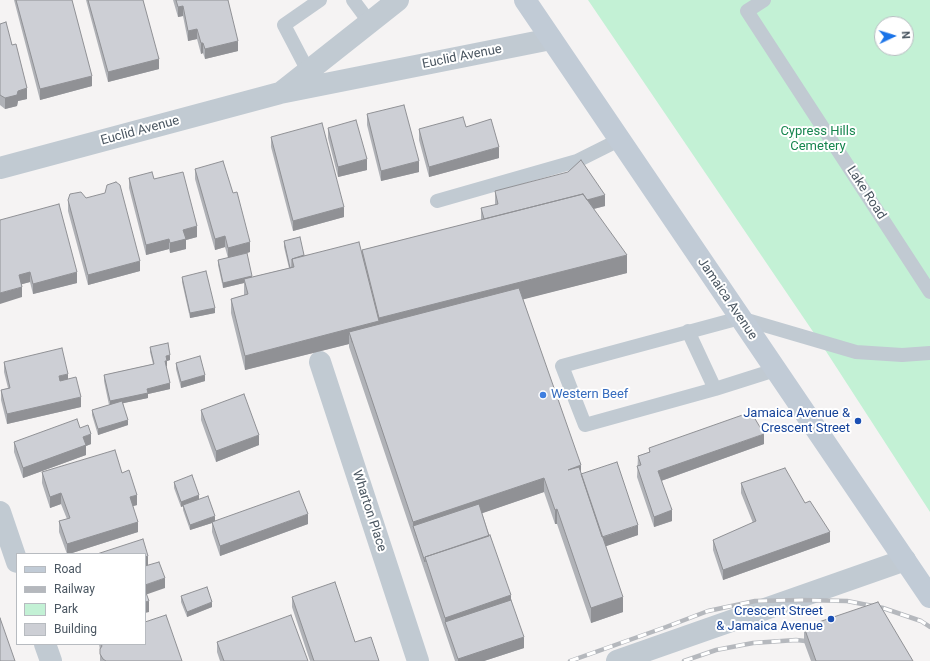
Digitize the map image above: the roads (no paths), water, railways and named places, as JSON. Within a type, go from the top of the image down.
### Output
[{"type":"main road","name":"Jamaica Avenue","points":[[525,0],[930,597]]},
{"type":"street","name":"Euclid Avenue","points":[[280,93],[398,0]]},
{"type":"street","name":"Euclid Avenue","points":[[0,168],[280,93],[551,39]]},
{"type":"street","name":"Wharton Place","points":[[320,362],[418,661]]},
{"type":"street","points":[[0,512],[16,559]]},
{"type":"street","points":[[617,661],[905,560]]},
{"type":"street","points":[[45,645],[51,661]]},
{"type":"lane","points":[[308,71],[284,25],[320,0]]},
{"type":"lane","points":[[353,0],[370,23]]},
{"type":"lane","name":"Lake Road","points":[[764,0],[747,11],[930,292]]},
{"type":"lane","points":[[437,201],[577,161],[619,140]]},
{"type":"lane","points":[[775,370],[715,389],[585,425],[562,366],[740,318],[856,352],[902,355],[930,352]]},
{"type":"lane","points":[[688,332],[715,389]]},
{"type":"railway","points":[[570,661],[708,611],[755,601],[847,601],[883,608],[921,621],[930,627]]},
{"type":"railway","points":[[684,661],[716,650],[753,643],[796,640],[815,642]]},
{"type":"place","name":"Western Beef","points":[[543,395]]},
{"type":"place","name":"Jamaica Avenue & Crescent Street","points":[[858,421]]},
{"type":"place","name":"Crescent Street & Jamaica Avenue","points":[[831,619]]},
{"type":"park label","name":"Cypress Hills Cemetery","points":[[818,140]]}]
